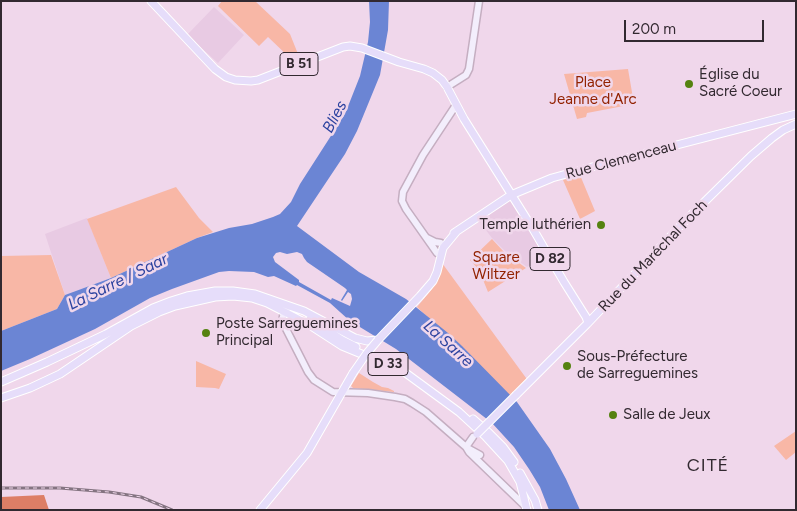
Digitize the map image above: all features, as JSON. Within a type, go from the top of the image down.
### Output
[{"type":"main road","name":"B 51","points":[[151,1],[215,69],[235,80],[258,80],[343,47],[356,46],[434,73],[447,87]]},
{"type":"main road","points":[[447,87],[454,108]]},
{"type":"main road","name":"D 82","points":[[454,108],[533,229],[586,316],[588,323]]},
{"type":"main road","name":"Rue Clemenceau","points":[[426,289],[441,243],[511,195],[552,178],[794,116]]},
{"type":"main road","name":"Rue du Maréchal Foch","points":[[475,435],[588,323],[684,222],[751,156],[783,130],[796,124]]},
{"type":"main road","name":"Rue Clemenceau","points":[[260,510],[304,458],[353,373],[367,353],[433,281],[443,248],[457,231]]},
{"type":"main road","name":"D 33","points":[[1,382],[89,342],[153,308],[171,301],[215,291],[233,290],[255,294],[287,308],[342,340],[405,368],[462,409],[489,432],[511,458],[535,500],[538,510]]},
{"type":"main road","name":"D 33","points":[[1,398],[30,388],[60,374],[131,326],[159,312],[175,306],[215,297],[243,296],[259,300],[304,312],[362,340],[378,340]]},
{"type":"main road","name":"D 33","points":[[287,308],[342,346],[403,371],[460,412],[508,461],[520,482],[526,508]]},
{"type":"street","points":[[447,87],[466,75],[469,69],[479,1]]},
{"type":"street","points":[[437,253],[406,209],[402,200],[403,192],[423,155],[454,108]]},
{"type":"street","points":[[426,237],[441,243]]},
{"type":"street","points":[[287,308],[282,321],[314,380],[331,391],[368,393],[408,401],[426,412],[466,447],[480,455]]},
{"type":"street","points":[[466,447],[475,435]]},
{"type":"street","points":[[466,447],[526,508]]},
{"type":"shaded area","points":[[214,7],[244,35],[218,63],[187,35]]},
{"type":"shaded area","points":[[510,200],[545,254],[527,267],[505,251],[478,220]]},
{"type":"shaded area","points":[[87,218],[111,278],[65,295],[45,234]]},
{"type":"shaded area","points":[[44,495],[49,510],[1,510],[1,497]]},
{"type":"green space","points":[[222,1],[255,1],[290,34],[298,54],[290,58],[268,37],[259,46],[218,6]]},
{"type":"green space","name":"Place Jeanne d'Arc","points":[[628,69],[634,104],[587,113],[586,117],[577,119],[564,74]]},
{"type":"green space","points":[[580,175],[595,211],[580,219],[563,180]]},
{"type":"green space","points":[[176,187],[199,218],[213,232],[111,278],[87,219]]},
{"type":"green space","name":"Square Wiltzer","points":[[492,239],[504,252],[526,268],[488,292],[479,270],[470,260]]},
{"type":"green space","points":[[51,255],[65,295],[57,309],[1,331],[1,256]]},
{"type":"green space","points":[[442,263],[529,382],[513,399],[417,307],[439,277]]},
{"type":"green space","points":[[196,361],[226,374],[219,389],[196,387]]},
{"type":"green space","points":[[359,373],[394,392],[353,388],[351,386]]},
{"type":"green space","points":[[796,431],[796,452],[786,460],[774,446]]},
{"type":"water","points":[[369,1],[389,1],[388,30],[380,75],[357,131],[345,154],[297,226],[359,272],[406,299],[462,346],[517,402],[550,449],[580,510],[549,510],[540,487],[529,469],[514,447],[492,423],[396,349],[350,321],[330,303],[297,285],[274,276],[268,277],[254,272],[219,272],[150,298],[95,329],[1,371],[1,331],[57,309],[65,295],[111,278],[197,238],[229,228],[252,224],[280,214],[291,202],[300,184],[345,114],[360,76],[368,42],[370,22]],"holes":[[[297,252],[302,254],[307,262],[345,288],[347,290],[341,300],[348,292],[351,294],[352,299],[350,306],[332,298],[331,300],[299,282],[299,280],[275,262],[273,257],[276,253],[287,254]]]},
{"type":"railway","points":[[1,488],[60,488],[109,492],[141,497],[172,510]]},
{"type":"place","name":"Église du Sacré Coeur","points":[[689,84]]},
{"type":"place","name":"Temple luthérien","points":[[601,225]]},
{"type":"place","name":"Poste Sarreguemines Principal","points":[[206,333]]},
{"type":"place","name":"Sous-Préfecture de Sarreguemines","points":[[567,366]]},
{"type":"place","name":"Salle de Jeux","points":[[613,415]]},
{"type":"district","name":"CITÉ","points":[[708,466]]},
{"type":"water label","name":"Blies","points":[[335,117]]},
{"type":"water label","name":"La Sarre / Saar","points":[[118,282]]},
{"type":"water label","name":"La Sarre","points":[[448,344]]}]
